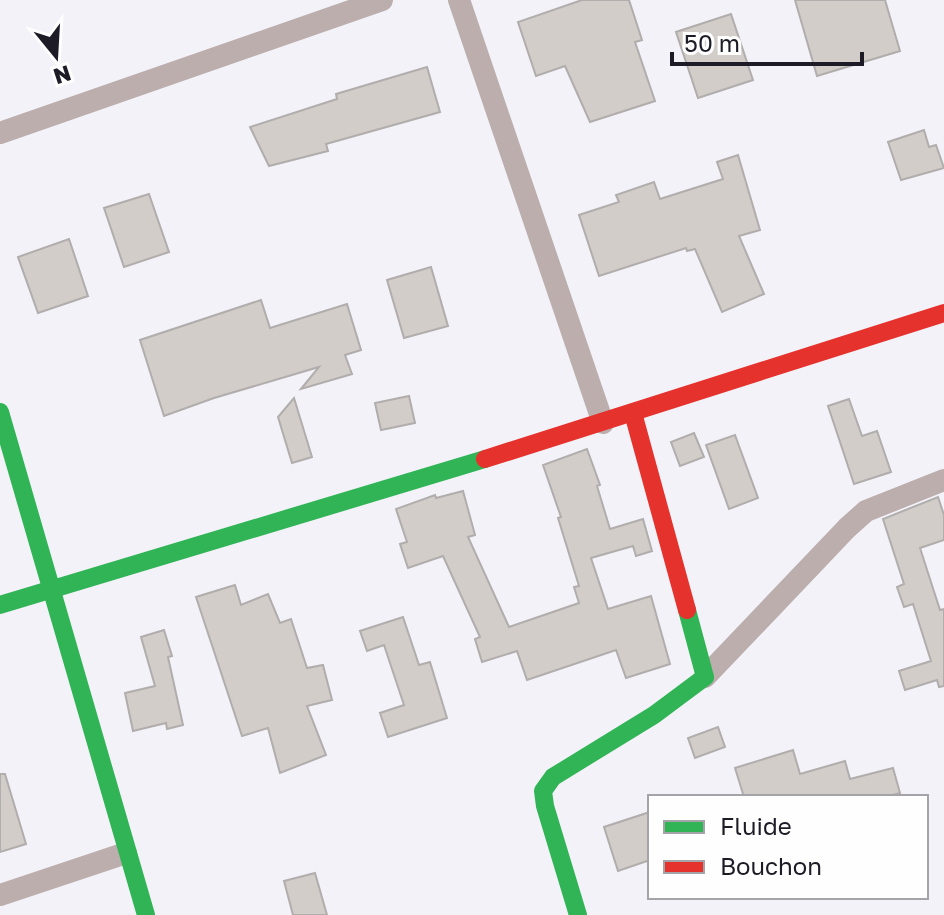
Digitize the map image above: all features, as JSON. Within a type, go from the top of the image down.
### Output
[{"type":"street","points":[[0,133],[382,0]]},
{"type":"street","points":[[459,0],[603,423]]},
{"type":"street","points":[[0,605],[603,423],[944,313]]},
{"type":"street","points":[[0,412],[146,915]]},
{"type":"street","points":[[633,413],[705,677]]},
{"type":"street","points":[[578,915],[545,806],[543,791],[553,777],[654,715],[705,677],[866,511],[944,480]]},
{"type":"street","points":[[0,895],[126,853]]},
{"type":"building","points":[[582,0],[629,0],[642,40],[635,42],[655,101],[590,122],[565,66],[536,76],[518,22]]},
{"type":"building","points":[[795,0],[885,0],[900,51],[817,76]]},
{"type":"building","points":[[731,14],[753,80],[698,98],[676,32]]},
{"type":"building","points":[[427,67],[440,112],[326,144],[328,151],[269,166],[250,127],[337,99],[336,94]]},
{"type":"building","points":[[924,130],[929,147],[936,145],[944,168],[901,180],[888,142]]},
{"type":"building","points":[[738,155],[760,230],[739,236],[764,294],[722,312],[695,249],[687,251],[686,248],[599,276],[579,215],[619,202],[616,195],[654,182],[660,199],[723,179],[717,162]]},
{"type":"building","points":[[149,194],[169,252],[124,267],[104,208]]},
{"type":"building","points":[[69,239],[88,296],[38,313],[18,257]]},
{"type":"building","points":[[431,267],[448,326],[404,338],[387,280]]},
{"type":"building","points":[[261,300],[270,328],[347,304],[361,350],[345,355],[352,374],[301,389],[319,367],[164,416],[140,340]]},
{"type":"building","points":[[409,396],[415,423],[381,430],[375,403]]},
{"type":"building","points":[[294,398],[312,457],[292,463],[278,417]]},
{"type":"building","points":[[849,399],[862,436],[877,431],[891,472],[854,484],[828,406]]},
{"type":"building","points":[[694,433],[704,457],[680,466],[671,442]]},
{"type":"building","points":[[735,435],[758,498],[729,509],[706,445]]},
{"type":"building","points":[[587,449],[600,485],[597,486],[610,529],[643,519],[652,551],[636,556],[633,546],[591,558],[608,609],[651,596],[670,664],[626,678],[616,650],[527,680],[517,651],[482,662],[475,639],[480,637],[443,556],[408,568],[400,544],[407,542],[396,509],[435,495],[436,498],[463,491],[475,535],[468,537],[509,627],[579,603],[574,587],[579,586],[558,518],[561,517],[543,465]]},
{"type":"building","points":[[938,497],[944,515],[944,540],[920,548],[940,610],[944,609],[944,686],[939,687],[937,680],[905,690],[899,671],[931,661],[913,604],[904,607],[897,587],[904,584],[883,519]]},
{"type":"building","points":[[235,585],[241,605],[268,594],[280,623],[291,619],[307,668],[323,665],[332,700],[307,706],[326,755],[280,773],[268,728],[242,736],[196,597]]},
{"type":"building","points":[[403,617],[419,665],[430,662],[447,718],[388,737],[380,713],[404,705],[384,645],[367,651],[360,631]]},
{"type":"building","points":[[164,630],[172,656],[168,657],[183,725],[167,729],[166,723],[133,731],[125,693],[155,686],[141,637]]},
{"type":"building","points":[[718,727],[725,747],[695,758],[688,738]]},
{"type":"building","points":[[793,750],[800,774],[845,761],[850,779],[893,768],[900,793],[743,795],[735,768]]},
{"type":"building","points":[[0,774],[5,774],[26,844],[0,852]]},
{"type":"building","points":[[648,813],[648,861],[618,871],[604,827]]},
{"type":"building","points":[[315,873],[327,915],[293,915],[284,881]]},
{"type":"traffic: fast","points":[[0,412],[146,915]]},
{"type":"traffic: fast","points":[[0,605],[485,459]]},
{"type":"traffic: fast","points":[[578,915],[543,791],[553,777],[654,715],[705,677],[687,610]]},
{"type":"traffic: jam","points":[[485,459],[944,313]]},
{"type":"traffic: jam","points":[[633,413],[687,610]]}]
